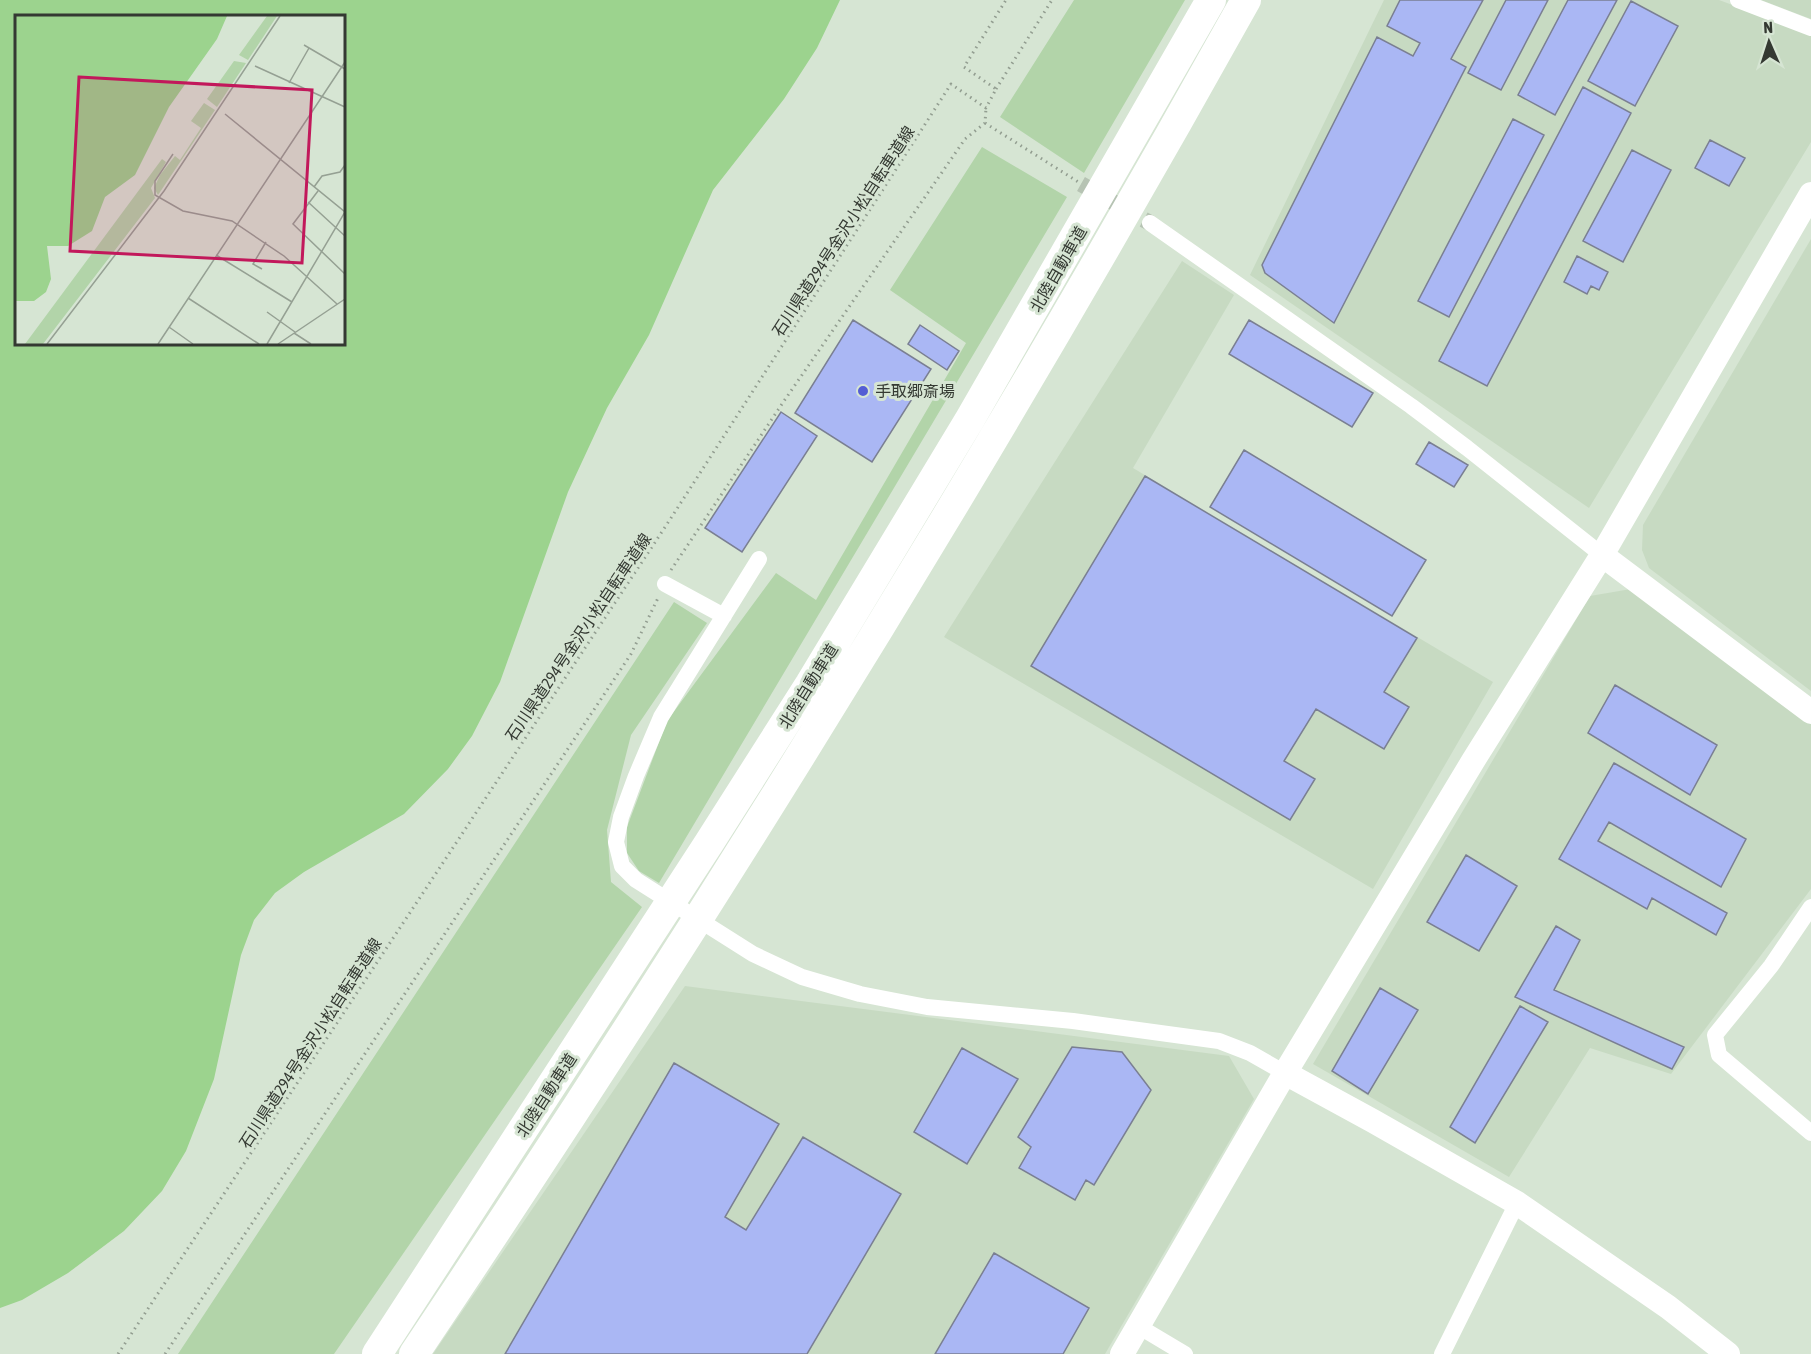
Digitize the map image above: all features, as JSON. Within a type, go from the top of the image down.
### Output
[{"type":"highway","name":"北陸自動車道","points":[[377,1354],[810,684],[970,419],[1211,0]]},
{"type":"highway","name":"北陸自動車道","points":[[414,1354],[616,1047],[852,670],[994,438],[1148,176],[1246,0]]},
{"type":"street","points":[[1738,0],[1811,28]]},
{"type":"street","points":[[1122,1354],[1285,1073],[1473,760],[1602,555],[1811,194]]},
{"type":"street","points":[[1150,223],[1411,406],[1602,555],[1811,712]]},
{"type":"street","points":[[759,559],[661,717],[636,776],[621,817],[616,842],[622,866],[636,880],[753,954],[802,977],[860,994],[927,1006],[1085,1022],[1219,1041],[1250,1053],[1517,1203],[1668,1306],[1728,1354]]},
{"type":"street","points":[[665,584],[724,616]]},
{"type":"street","points":[[1811,907],[1772,966],[1715,1035],[1719,1054],[1811,1133]]},
{"type":"street","points":[[1442,1354],[1517,1203]]},
{"type":"street","points":[[1138,1326],[1185,1354]]},
{"type":"path","points":[[996,89],[963,67],[1006,0]]},
{"type":"path","points":[[165,1354],[631,654],[673,568],[784,401],[958,149],[985,123],[986,108],[996,89],[1052,0]]},
{"type":"path","name":"石川県道294号金沢小松自転車道線","points":[[118,1354],[671,518],[951,84],[986,108]]},
{"type":"path","points":[[985,123],[1081,184]]},
{"type":"shaded area","points":[[0,0],[840,0],[817,48],[784,99],[713,190],[649,335],[607,408],[568,492],[500,682],[472,736],[448,769],[404,814],[304,872],[275,893],[254,920],[241,955],[214,1079],[186,1151],[162,1191],[124,1231],[68,1273],[22,1300],[0,1308]]},
{"type":"shaded area","points":[[1074,0],[1185,0],[1084,173],[1000,117]]},
{"type":"shaded area","points":[[1384,0],[1719,0],[1811,34],[1811,142],[1589,508],[1250,275]]},
{"type":"shaded area","points":[[1761,0],[1811,0],[1811,19]]},
{"type":"shaded area","points":[[982,147],[1067,197],[659,883],[639,871],[627,853],[627,827],[667,721],[776,573],[816,600],[966,343],[890,290]]},
{"type":"shaded area","points":[[1811,239],[1811,691],[1649,568],[1642,550],[1643,525]]},
{"type":"shaded area","points":[[1182,261],[1234,295],[1133,468],[1493,682],[1373,889],[944,637]]},
{"type":"shaded area","points":[[1631,589],[1811,720],[1811,889],[1671,1074],[1590,1048],[1509,1177],[1313,1064],[1590,596]]},
{"type":"shaded area","points":[[674,602],[707,623],[631,735],[607,830],[611,882],[642,907],[334,1354],[178,1354]]},
{"type":"shaded area","points":[[685,986],[1229,1056],[1254,1099],[1105,1354],[433,1354]]},
{"type":"building","points":[[1400,0],[1483,0],[1451,59],[1466,67],[1334,323],[1265,273],[1262,265],[1377,37],[1413,56],[1420,43],[1387,26]]},
{"type":"building","points":[[1506,0],[1548,0],[1501,90],[1468,73]]},
{"type":"building","points":[[1568,0],[1617,0],[1555,115],[1518,95]]},
{"type":"building","points":[[1631,1],[1678,26],[1635,106],[1588,81]]},
{"type":"building","points":[[1583,87],[1631,113],[1487,386],[1439,361]]},
{"type":"building","points":[[1513,119],[1544,135],[1449,317],[1418,301]]},
{"type":"building","points":[[1710,140],[1745,158],[1729,186],[1695,168]]},
{"type":"building","points":[[1632,150],[1671,170],[1623,262],[1583,241]]},
{"type":"building","points":[[1577,256],[1608,272],[1599,290],[1591,286],[1587,294],[1564,282]]},
{"type":"building","name":"手取郷斎場","points":[[853,320],[931,369],[872,462],[795,413]]},
{"type":"building","points":[[1249,320],[1373,393],[1352,427],[1229,354]]},
{"type":"building","points":[[920,325],[959,351],[947,370],[908,344]]},
{"type":"building","points":[[781,412],[817,436],[742,552],[705,528]]},
{"type":"building","points":[[1429,442],[1468,465],[1454,487],[1416,464]]},
{"type":"building","points":[[1244,450],[1426,560],[1392,616],[1210,507]]},
{"type":"building","points":[[1145,476],[1417,638],[1384,692],[1409,707],[1384,749],[1316,709],[1284,761],[1315,779],[1290,820],[1031,666]]},
{"type":"building","points":[[1615,685],[1717,745],[1690,795],[1588,733]]},
{"type":"building","points":[[1614,763],[1746,839],[1721,887],[1609,822],[1598,841],[1727,913],[1716,935],[1652,898],[1647,909],[1559,859]]},
{"type":"building","points":[[1466,855],[1517,886],[1479,951],[1427,922]]},
{"type":"building","points":[[1556,926],[1580,940],[1554,990],[1684,1047],[1672,1069],[1515,997]]},
{"type":"building","points":[[1380,988],[1418,1010],[1368,1094],[1332,1071]]},
{"type":"building","points":[[1520,1006],[1548,1022],[1475,1143],[1450,1127]]},
{"type":"building","points":[[1072,1047],[1122,1052],[1151,1090],[1094,1185],[1086,1180],[1075,1200],[1019,1168],[1031,1147],[1018,1137]]},
{"type":"building","points":[[962,1048],[1018,1079],[967,1164],[914,1132]]},
{"type":"building","points":[[674,1063],[779,1124],[725,1217],[746,1230],[803,1137],[901,1194],[807,1354],[505,1354]]},
{"type":"building","points":[[994,1253],[1089,1308],[1063,1354],[935,1354]]},
{"type":"tunnel","points":[[1081,184],[1150,223]]},
{"type":"place","name":"手取郷斎場","points":[[863,391]]}]
